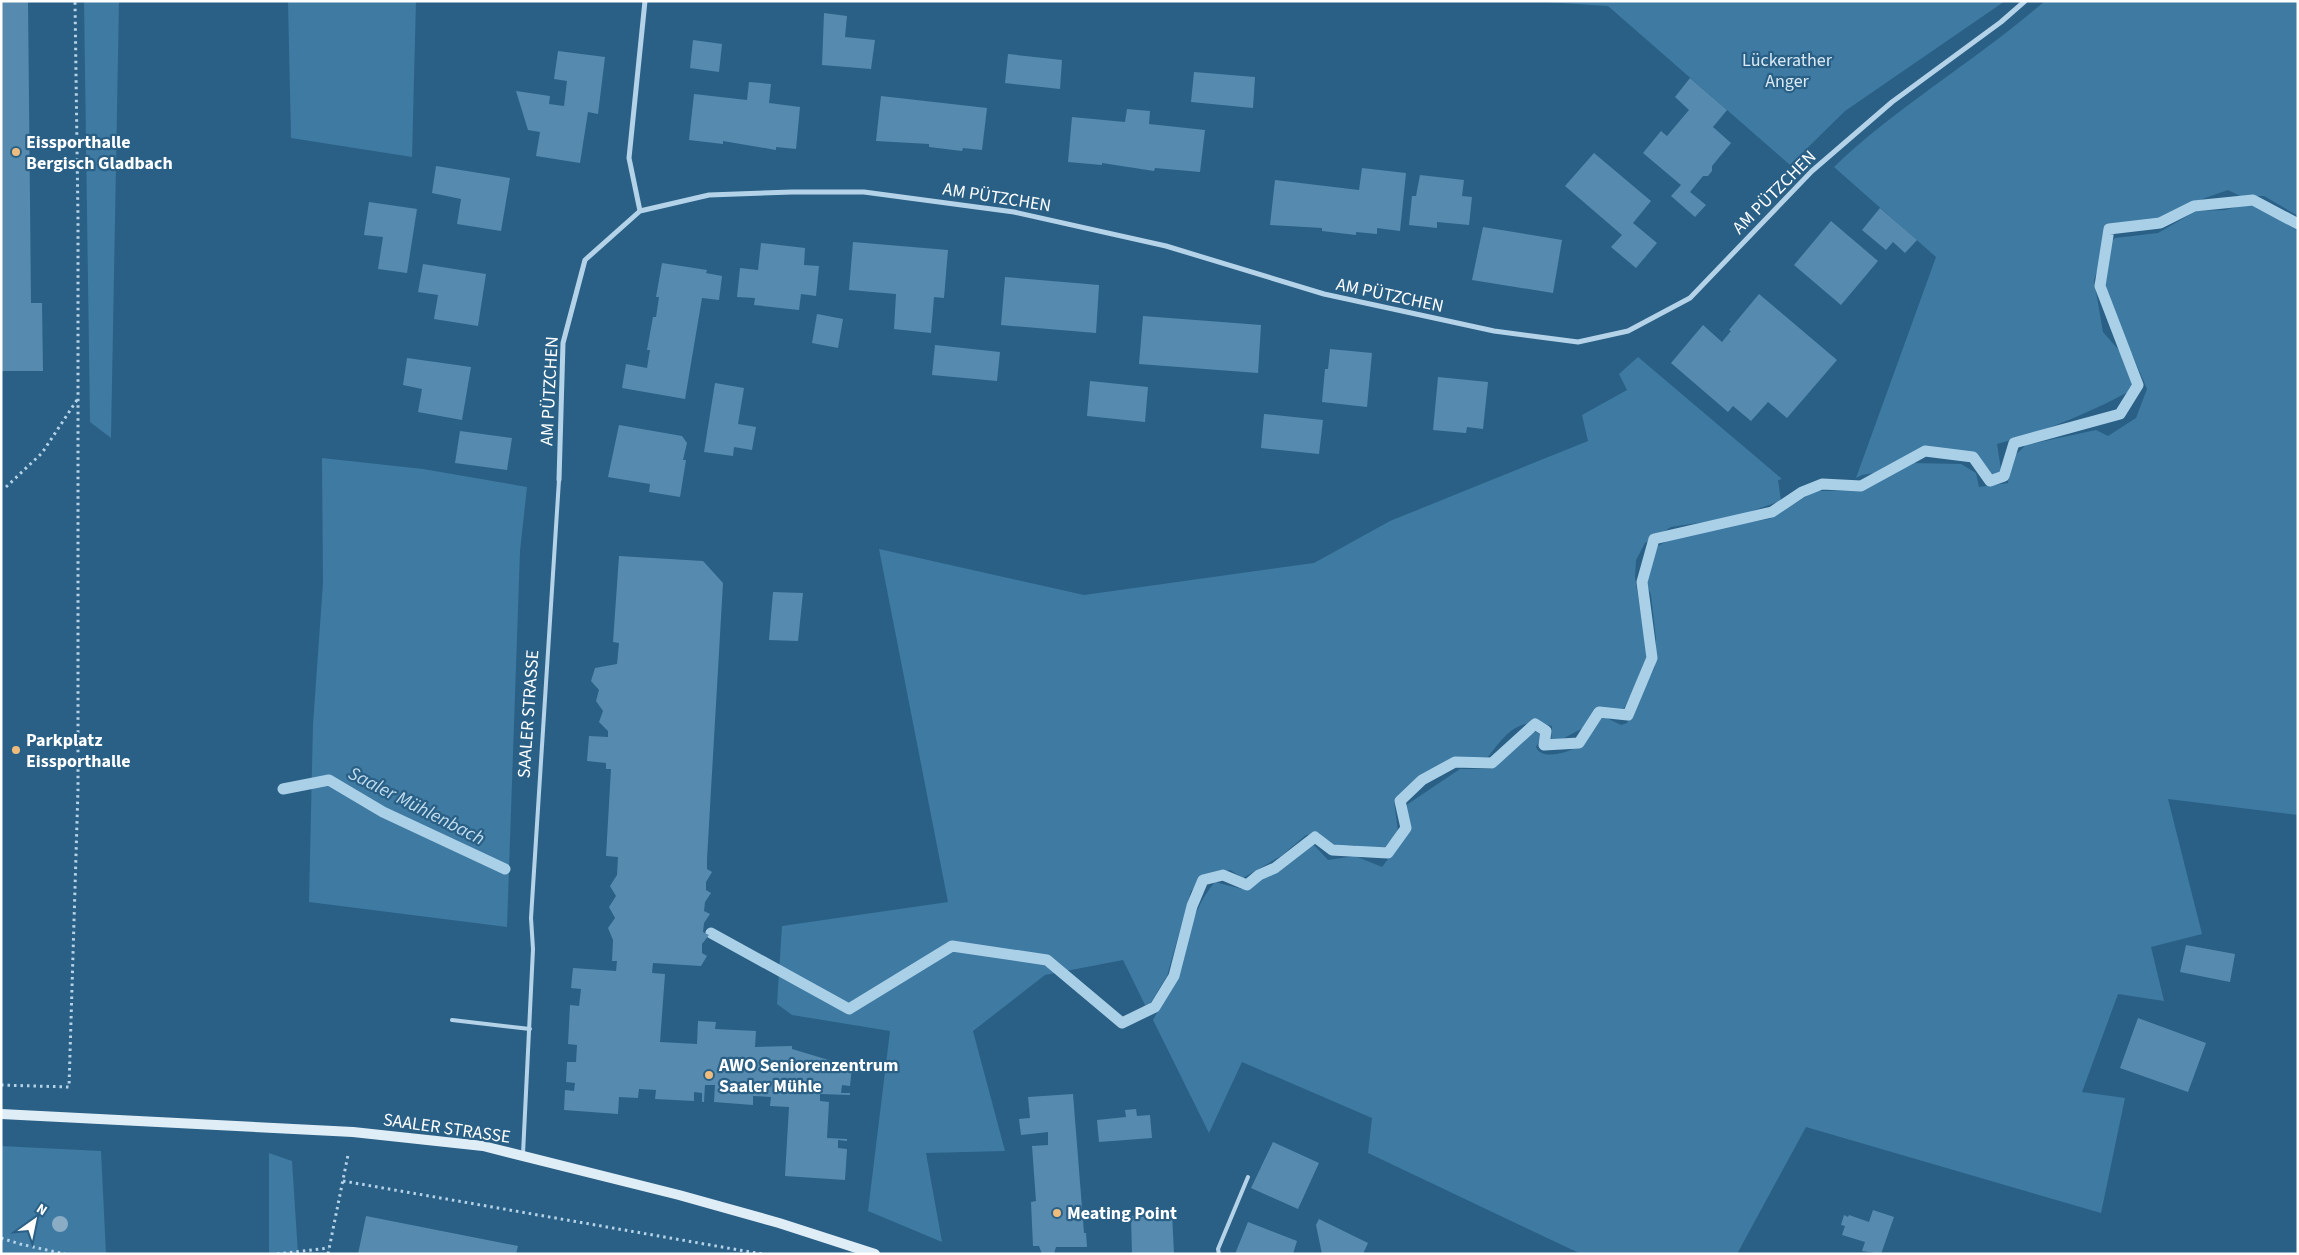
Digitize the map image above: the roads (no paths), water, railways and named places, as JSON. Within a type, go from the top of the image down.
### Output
[{"type":"street","points":[[640,211],[629,158],[645,1]]},
{"type":"street","name":"AM PÜTZCHEN","points":[[559,480],[563,343],[585,260],[640,211],[709,195],[792,192],[864,192],[996,209],[1166,246],[1324,294],[1494,331],[1578,342],[1628,331],[1690,298],[1812,171],[1892,102],[2001,22],[2025,1]]},
{"type":"street","name":"SAALER STRASSE","points":[[1,1114],[353,1132],[444,1140],[483,1146],[724,1208],[875,1254]]},
{"type":"lane","name":"SAALER STRASSE","points":[[524,1155],[533,949],[531,918],[559,480]]},
{"type":"lane","points":[[452,1020],[530,1029]]},
{"type":"lane","points":[[1218,1254],[1218,1249],[1248,1177]]},
{"type":"waterway","name":"Saaler Mühlenbach","points":[[711,933],[849,1009],[952,946],[1047,960],[1122,1023],[1155,1007],[1174,976],[1192,906],[1203,880],[1223,875],[1247,885],[1259,875],[1275,868],[1315,837],[1332,850],[1388,853],[1406,828],[1400,801],[1422,780],[1455,762],[1492,763],[1535,724],[1546,731],[1544,745],[1579,743],[1599,712],[1628,715],[1652,658],[1642,582],[1654,539],[1772,512],[1802,492],[1822,484],[1861,486],[1925,451],[1973,457],[1990,481],[2004,476],[2014,443],[2120,414],[2138,385],[2100,286],[2109,229],[2160,223],[2194,206],[2253,200],[2298,224]]},
{"type":"waterway","name":"Saaler Mühlenbach","points":[[283,789],[329,780],[383,812],[505,869]]},
{"type":"place","name":"Eissporthalle Bergisch Gladbach","points":[[16,152]]},
{"type":"place","name":"Parkplatz Eissporthalle","points":[[16,750]]},
{"type":"place","name":"AWO Seniorenzentrum Saaler Mühle","points":[[709,1075]]},
{"type":"place","name":"Meating Point","points":[[1057,1213]]},
{"type":"park label","name":"Lückerather Anger","points":[[1787,70]]}]
